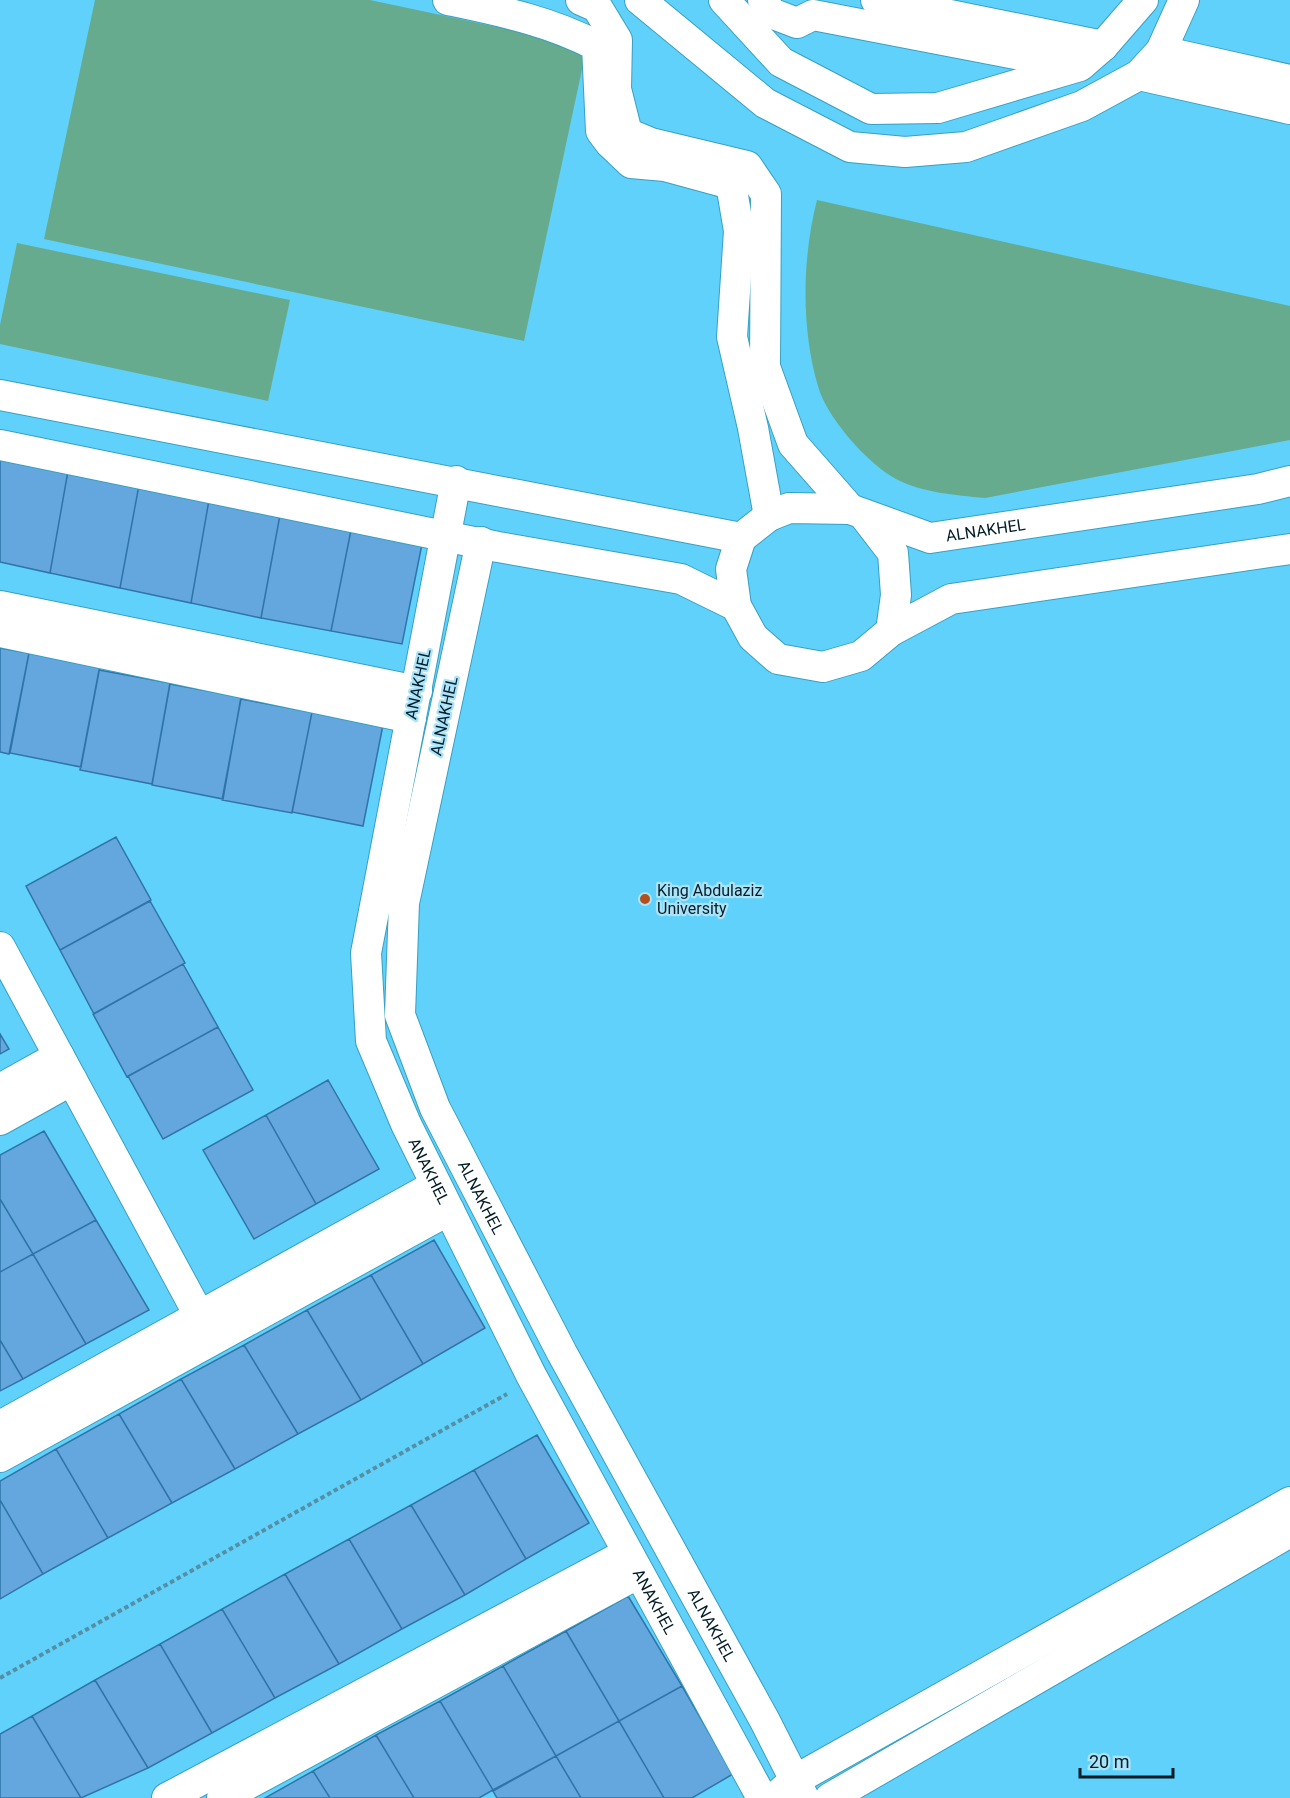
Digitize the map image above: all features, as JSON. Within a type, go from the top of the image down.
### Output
[{"type":"street","points":[[448,0],[518,15],[579,37],[597,46],[601,131],[610,143],[631,163],[665,166],[731,184],[739,231],[732,337],[753,428],[769,516]]},
{"type":"street","points":[[581,0],[597,7],[617,40],[616,89],[627,133],[651,143],[747,166],[766,194],[765,367],[793,444],[893,554],[896,595],[891,631]]},
{"type":"street","points":[[640,0],[765,103],[850,147],[905,152],[966,147],[1082,106],[1139,75],[1161,51],[1184,0]]},
{"type":"street","points":[[724,0],[782,62],[871,109],[938,108],[1080,66],[1103,46],[1143,0]]},
{"type":"street","points":[[763,0],[771,13],[796,22],[813,15],[1080,66]]},
{"type":"street","points":[[876,0],[1103,46]]},
{"type":"street","points":[[1161,51],[1290,80]]},
{"type":"street","points":[[1139,75],[1290,109]]},
{"type":"street","points":[[0,395],[456,481],[741,538],[731,569],[736,606],[753,637],[778,659],[823,667],[861,656],[891,631],[951,599],[1290,549]]},
{"type":"street","points":[[0,445],[481,542],[681,579],[736,606]]},
{"type":"street","name":"ANAKHEL","points":[[456,481],[366,952],[371,1041],[406,1124],[531,1376],[762,1798]]},
{"type":"street","name":"ALNAKHEL","points":[[741,538],[769,516],[789,508],[857,512],[930,538],[1258,489],[1290,481]]},
{"type":"street","name":"ALNAKHEL","points":[[481,542],[404,903],[400,1015],[435,1108],[791,1792]]},
{"type":"street","points":[[0,606],[414,704]]},
{"type":"street","points":[[0,632],[414,704]]},
{"type":"street","points":[[0,947],[199,1315]]},
{"type":"street","points":[[0,1089],[65,1068]]},
{"type":"street","points":[[0,1120],[65,1068]]},
{"type":"street","points":[[0,1426],[199,1315],[442,1197]]},
{"type":"street","points":[[0,1457],[442,1197]]},
{"type":"street","points":[[791,1792],[1290,1502]]},
{"type":"street","points":[[830,1798],[1290,1532]]},
{"type":"street","points":[[167,1798],[633,1563]]},
{"type":"street","points":[[222,1798],[633,1563]]},
{"type":"path","points":[[0,1678],[512,1391]]},
{"type":"shaded area","name":"King Abdulaziz University","points":[[0,0],[1290,0],[1290,1798],[0,1798]]},
{"type":"green space","points":[[95,0],[370,0],[587,46],[524,341],[44,239]]},
{"type":"green space","points":[[817,200],[1290,306],[1290,440],[985,498],[928,490],[896,479],[861,451],[839,425],[822,398],[818,386],[812,364],[806,317],[808,246]]},
{"type":"green space","points":[[17,243],[290,300],[268,401],[0,344],[0,325]]},
{"type":"building","points":[[0,457],[68,471],[50,573],[0,562]]},
{"type":"building","points":[[68,471],[139,485],[120,588],[50,573]]},
{"type":"building","points":[[139,485],[209,500],[191,603],[120,588]]},
{"type":"building","points":[[209,500],[280,515],[261,618],[191,603]]},
{"type":"building","points":[[280,515],[351,530],[331,631],[261,618]]},
{"type":"building","points":[[351,530],[422,544],[402,644],[331,631]]},
{"type":"building","points":[[0,648],[29,653],[9,754],[0,752]]},
{"type":"building","points":[[29,653],[100,666],[81,767],[10,753]]},
{"type":"building","points":[[99,670],[170,683],[152,784],[80,770]]},
{"type":"building","points":[[170,684],[241,697],[223,799],[152,785]]},
{"type":"building","points":[[241,699],[312,712],[292,813],[222,800]]},
{"type":"building","points":[[312,712],[383,725],[363,826],[292,812]]},
{"type":"building","points":[[116,837],[151,900],[60,950],[26,886]]},
{"type":"building","points":[[150,901],[185,963],[94,1014],[60,950]]},
{"type":"building","points":[[183,964],[218,1027],[127,1077],[93,1014]]},
{"type":"building","points":[[218,1027],[253,1090],[163,1139],[128,1076]]},
{"type":"building","points":[[0,1034],[9,1049],[0,1054]]},
{"type":"building","points":[[328,1080],[379,1169],[316,1204],[266,1115]]},
{"type":"building","points":[[266,1115],[316,1204],[254,1239],[203,1150]]},
{"type":"building","points":[[44,1131],[96,1220],[33,1254],[0,1199],[0,1155]]},
{"type":"building","points":[[0,1199],[33,1254],[0,1272]]},
{"type":"building","points":[[96,1220],[149,1310],[86,1344],[33,1254]]},
{"type":"building","points":[[434,1240],[485,1328],[423,1364],[371,1275]]},
{"type":"building","points":[[33,1254],[86,1344],[23,1379],[0,1340],[0,1272]]},
{"type":"building","points":[[371,1275],[423,1364],[361,1400],[307,1310]]},
{"type":"building","points":[[307,1310],[361,1400],[298,1434],[244,1345]]},
{"type":"building","points":[[0,1340],[23,1379],[0,1391]]},
{"type":"building","points":[[244,1345],[298,1434],[235,1469],[181,1379]]},
{"type":"building","points":[[181,1379],[235,1469],[172,1503],[119,1414]]},
{"type":"building","points":[[119,1414],[172,1503],[108,1538],[56,1449]]},
{"type":"building","points":[[537,1435],[589,1523],[526,1559],[474,1470]]},
{"type":"building","points":[[56,1449],[108,1538],[43,1574],[0,1500],[0,1481]]},
{"type":"building","points":[[474,1470],[526,1559],[465,1595],[411,1505]]},
{"type":"building","points":[[0,1500],[43,1574],[0,1599]]},
{"type":"building","points":[[411,1505],[465,1595],[402,1629],[349,1539]]},
{"type":"building","points":[[349,1539],[402,1629],[339,1664],[285,1574]]},
{"type":"building","points":[[285,1574],[339,1664],[275,1698],[222,1609]]},
{"type":"building","points":[[628,1596],[682,1686],[619,1721],[566,1631]]},
{"type":"building","points":[[222,1609],[275,1698],[212,1733],[160,1644]]},
{"type":"building","points":[[566,1631],[619,1721],[556,1756],[503,1666]]},
{"type":"building","points":[[160,1644],[212,1733],[148,1768],[95,1680]]},
{"type":"building","points":[[503,1666],[556,1756],[493,1790],[440,1701]]},
{"type":"building","points":[[95,1680],[148,1768],[81,1798],[32,1716]]},
{"type":"building","points":[[682,1686],[733,1774],[692,1798],[664,1798],[619,1721]]},
{"type":"building","points":[[440,1701],[493,1790],[479,1798],[414,1798],[376,1735]]},
{"type":"building","points":[[32,1716],[81,1798],[0,1798],[0,1734]]},
{"type":"building","points":[[619,1721],[664,1798],[581,1798],[556,1756]]},
{"type":"building","points":[[376,1735],[414,1798],[330,1798],[313,1771]]},
{"type":"building","points":[[556,1756],[581,1798],[497,1798],[493,1791]]},
{"type":"building","points":[[313,1771],[330,1798],[265,1798]]},
{"type":"place","name":"King Abdulaziz University","points":[[645,899]]}]
